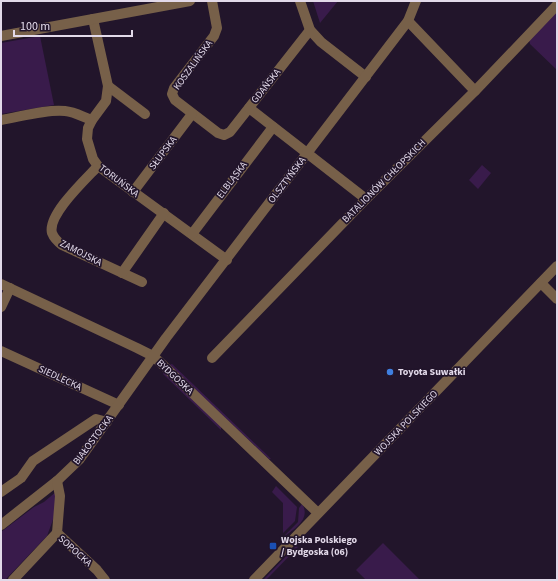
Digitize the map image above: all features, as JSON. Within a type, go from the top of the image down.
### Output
[{"type":"street","points":[[1,36],[190,1]]},
{"type":"street","name":"KOSZALIŃSKA","points":[[212,1],[217,28],[214,36],[174,88],[172,94],[175,100],[218,133]]},
{"type":"street","points":[[300,1],[310,30],[321,42],[366,77]]},
{"type":"street","name":"OLSZTYŃSKA","points":[[153,356],[408,21],[416,1]]},
{"type":"street","name":"BATALIONÓW CHŁOPSKICH","points":[[212,358],[366,199],[475,91],[557,5]]},
{"type":"street","name":"TORUŃSKA","points":[[93,19],[108,86],[106,101],[88,128],[87,139],[92,159],[98,166],[227,260]]},
{"type":"street","points":[[408,21],[475,91]]},
{"type":"street","name":"GDAŃSKA","points":[[218,133],[224,135],[230,132],[310,30]]},
{"type":"street","points":[[108,86],[145,114]]},
{"type":"street","points":[[248,108],[366,199]]},
{"type":"street","points":[[1,120],[55,111],[66,111],[92,120]]},
{"type":"street","name":"SŁUPSKA","points":[[133,192],[192,114]]},
{"type":"street","name":"ELBLĄSKA","points":[[192,234],[273,127]]},
{"type":"street","name":"ZAMOJSKA","points":[[98,166],[74,190],[61,208],[54,219],[52,232],[56,240],[62,245],[122,272]]},
{"type":"street","points":[[142,282],[122,272],[164,213]]},
{"type":"street","name":"WOJSKA POLSKIEGO","points":[[254,580],[557,266]]},
{"type":"street","points":[[541,283],[557,299]]},
{"type":"street","points":[[1,307],[6,286]]},
{"type":"street","name":"BYDGOSKA","points":[[6,286],[153,356],[318,513]]},
{"type":"street","name":"SIEDLECKA","points":[[1,351],[119,405]]},
{"type":"street","name":"BIAŁOSTOCKA","points":[[1,525],[56,481],[79,460],[153,356]]},
{"type":"street","points":[[1,492],[21,478],[33,461],[96,419],[107,422]]},
{"type":"street","points":[[56,481],[60,496],[56,533]]},
{"type":"street","name":"SOPOCKA","points":[[13,580],[56,533],[97,570],[105,580]]},
{"type":"shaded area","points":[[313,1],[338,1],[320,23]]},
{"type":"shaded area","points":[[557,10],[557,70],[530,44],[529,39]]},
{"type":"shaded area","points":[[40,36],[54,105],[1,114],[1,43]]},
{"type":"shaded area","points":[[482,165],[491,173],[478,189],[469,180]]},
{"type":"shaded area","points":[[172,364],[271,459],[269,459],[169,365]]},
{"type":"shaded area","points":[[164,372],[221,426],[221,430],[163,374]]},
{"type":"shaded area","points":[[276,486],[297,507],[295,521],[283,533],[283,503],[272,492]]},
{"type":"shaded area","points":[[57,491],[54,517],[47,536],[5,580],[1,580],[1,532]]},
{"type":"shaded area","points":[[302,504],[305,514],[301,522],[285,536],[298,522],[299,508]]},
{"type":"shaded area","points":[[383,543],[420,580],[366,580],[356,570]]},
{"type":"shaded area","points":[[296,546],[298,547],[266,580],[263,580]]},
{"type":"place","name":"Toyota Suwałki","points":[[390,372]]},
{"type":"place","name":"Wojska Polskiego / Bydgoska (06)","points":[[273,546]]}]
